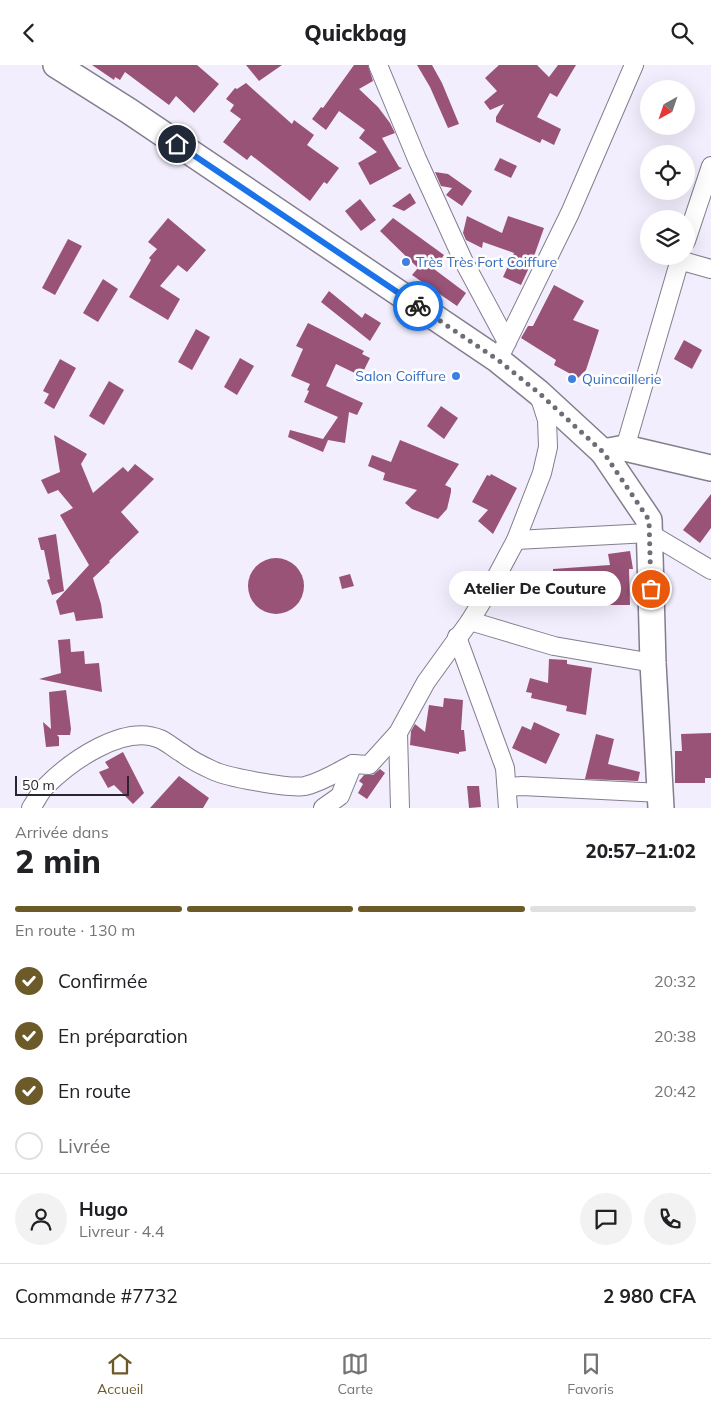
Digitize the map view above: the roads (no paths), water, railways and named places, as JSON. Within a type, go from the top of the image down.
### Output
[{"type":"main road","points":[[56,65],[503,351],[539,393],[614,450],[649,520],[653,663],[661,801]]},
{"type":"main road","points":[[614,450],[711,468]]},
{"type":"street","points":[[378,65],[503,351]]},
{"type":"street","points":[[503,351],[570,213],[634,65]]},
{"type":"street","points":[[695,214],[711,166]]},
{"type":"street","points":[[695,263],[711,269]]},
{"type":"street","points":[[614,450],[678,265]]},
{"type":"street","points":[[31,808],[44,787],[90,751],[122,738],[143,735],[160,738],[189,758],[215,772],[289,786],[302,787],[318,783],[353,764],[369,765],[398,733],[426,682],[470,621],[516,541],[542,473],[548,447],[547,419],[539,393]]},
{"type":"street","points":[[516,541],[649,533],[711,570]]},
{"type":"street","points":[[470,621],[554,646],[653,663]]},
{"type":"street","points":[[457,637],[505,768],[508,808]]},
{"type":"street","points":[[398,733],[400,808]]},
{"type":"street","points":[[323,808],[340,796],[353,764]]},
{"type":"street","points":[[506,787],[522,786],[661,801]]},
{"type":"place","name":"Très Très Fort Coiffure","points":[[406,262]]},
{"type":"place","name":"Salon Coiffure","points":[[456,376]]},
{"type":"place","name":"Quincaillerie","points":[[572,379]]},
{"type":"place","name":"Atelier De Couture","points":[[651,589]]}]
